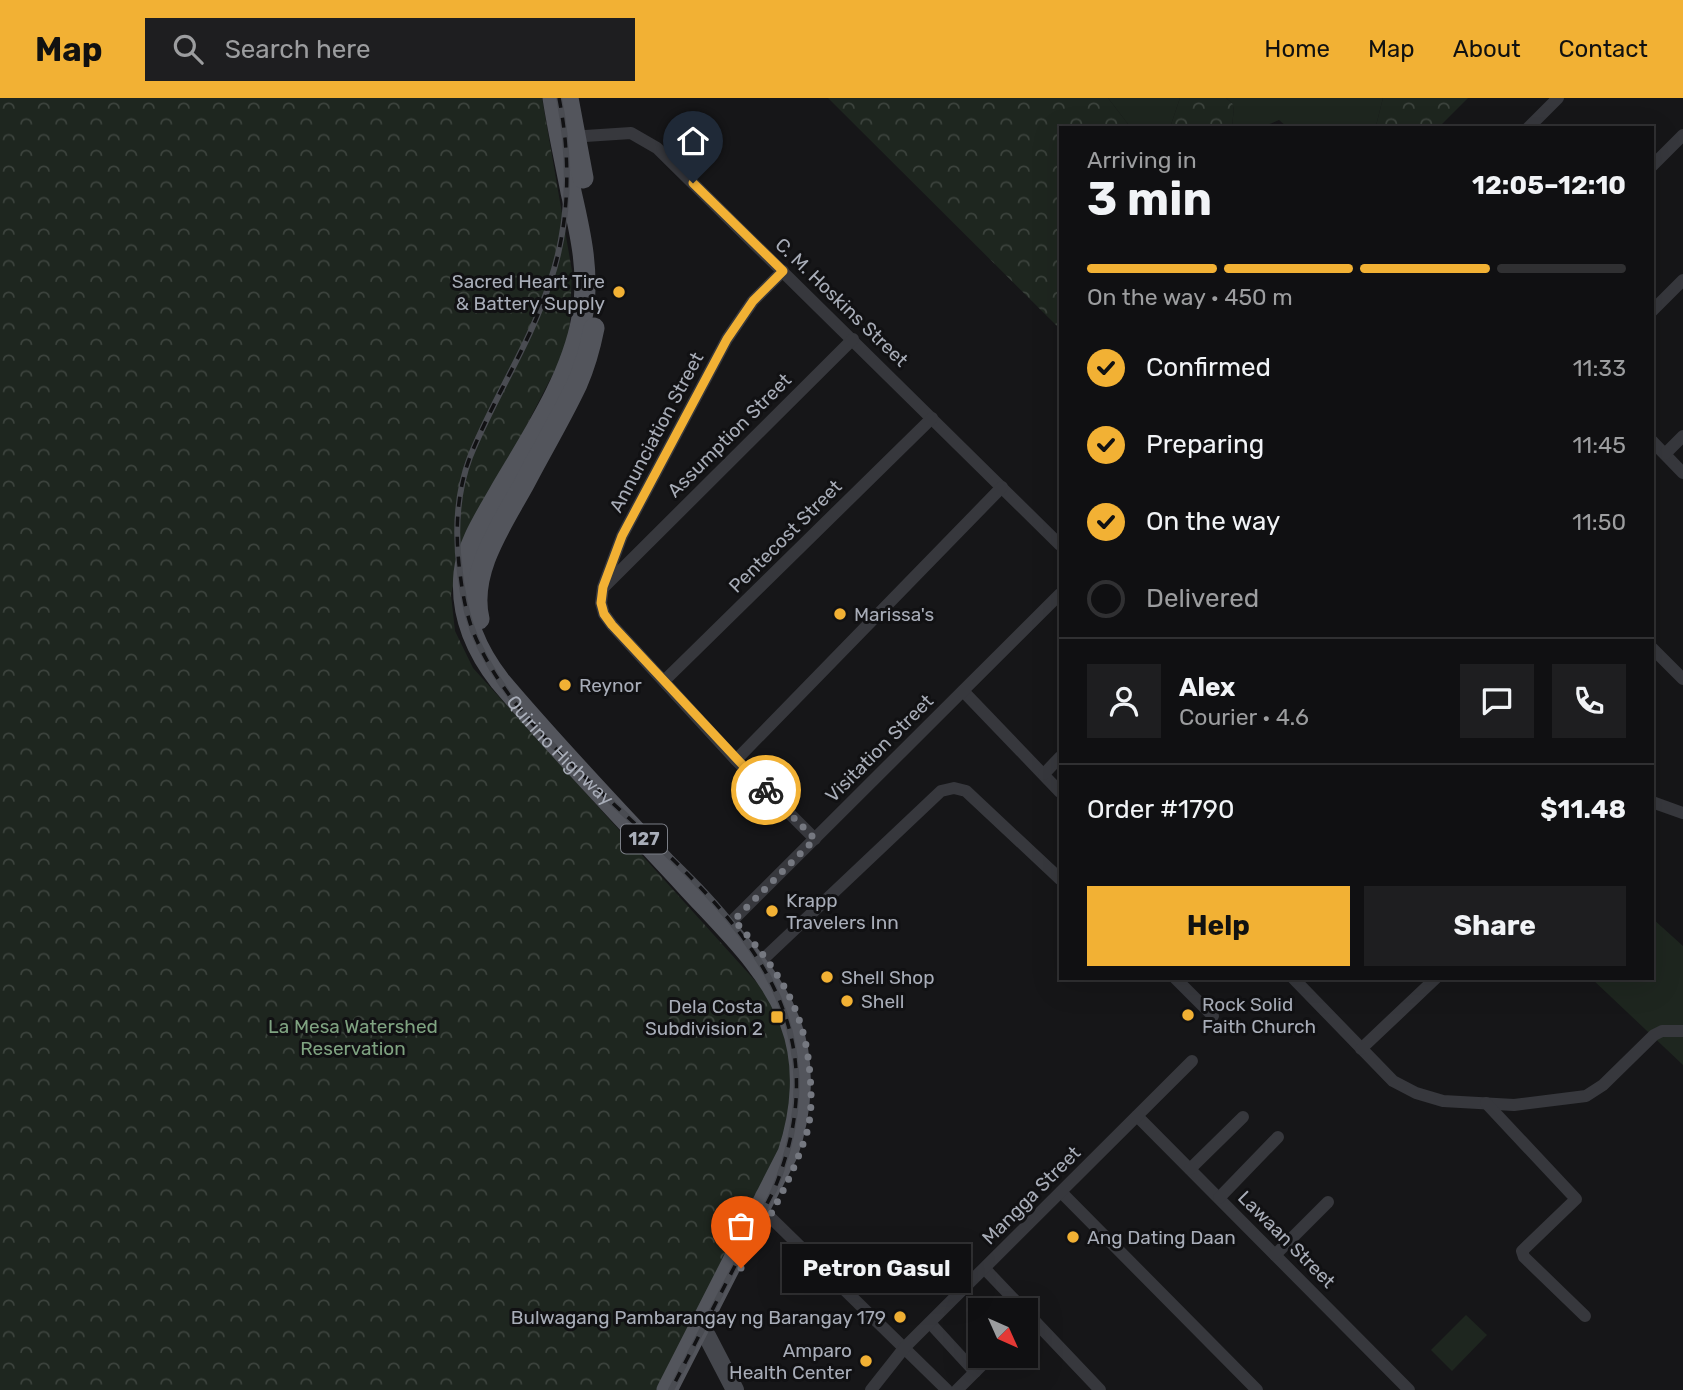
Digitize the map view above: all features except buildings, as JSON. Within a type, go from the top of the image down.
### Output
[{"type":"main road","name":"Quirino Highway","points":[[553,98],[567,137]]},
{"type":"main road","name":"Quirino Highway","points":[[568,98],[567,137],[586,271],[586,298],[582,321],[564,377],[485,516],[467,555],[464,573],[466,618],[485,662],[500,681],[762,962],[790,1023],[796,1042],[800,1079],[799,1111],[794,1135],[763,1214],[703,1332],[667,1390]]},
{"type":"main road","name":"Quirino Highway","points":[[680,1390],[703,1332]]},
{"type":"street","points":[[1530,126],[1558,98]]},
{"type":"street","name":"C. M. Hoskins Street","points":[[567,137],[622,132],[650,142],[1059,544]]},
{"type":"street","points":[[1654,164],[1683,135]]},
{"type":"street","name":"Annunciation Street","points":[[603,587],[622,536],[727,339],[753,301],[783,271]]},
{"type":"street","points":[[1654,309],[1683,280]]},
{"type":"street","name":"Assumption Street","points":[[603,587],[853,339]]},
{"type":"street","name":"Pentecost Street","points":[[664,681],[932,418]]},
{"type":"street","points":[[1665,454],[1683,436]]},
{"type":"street","points":[[1654,443],[1683,473]]},
{"type":"street","points":[[736,760],[1002,487]]},
{"type":"street","points":[[603,587],[601,603],[604,614],[736,760],[815,839]]},
{"type":"street","name":"Visitation Street","points":[[729,924],[1059,595]]},
{"type":"street","points":[[1654,650],[1683,679]]},
{"type":"street","points":[[963,691],[1059,791]]},
{"type":"street","points":[[1044,774],[1059,758]]},
{"type":"street","points":[[762,962],[941,791],[954,788],[966,791],[1059,878]]},
{"type":"street","points":[[1654,803],[1683,813]]},
{"type":"street","points":[[1177,980],[1213,1016]]},
{"type":"street","points":[[1295,980],[1393,1080],[1416,1093],[1443,1101],[1514,1105],[1586,1096],[1619,1071],[1648,1040],[1662,1031],[1683,1031]]},
{"type":"street","points":[[1361,1049],[1434,980]]},
{"type":"street","name":"Mangga Street","points":[[871,1390],[905,1348],[1192,1061]]},
{"type":"street","points":[[1486,1103],[1576,1199],[1573,1205],[1522,1251],[1586,1316]]},
{"type":"street","points":[[1506,1123],[1514,1105]]},
{"type":"street","name":"Lawaan Street","points":[[1137,1116],[1409,1390]]},
{"type":"street","points":[[1191,1169],[1243,1116]]},
{"type":"street","points":[[1219,1198],[1278,1137]]},
{"type":"street","points":[[1061,1192],[1257,1390]]},
{"type":"street","points":[[1275,1255],[1328,1202]]},
{"type":"street","points":[[763,1214],[947,1390]]},
{"type":"street","points":[[985,1269],[1013,1298]]},
{"type":"street","points":[[930,1323],[975,1372]]},
{"type":"street","points":[[1038,1325],[1100,1390]]},
{"type":"street","points":[[703,1332],[735,1390]]},
{"type":"street","points":[[957,1390],[979,1368]]},
{"type":"green space","name":"La Mesa Watershed Reservation","points":[[0,98],[542,98],[572,271],[569,343],[460,554],[451,595],[455,631],[473,668],[759,985],[783,1030],[793,1081],[783,1146],[659,1390],[0,1390]]},
{"type":"green space","points":[[828,98],[1108,98],[1129,126],[1059,126],[1059,328]]},
{"type":"green space","points":[[1108,98],[1180,98],[1171,126],[1129,126]]},
{"type":"green space","points":[[1180,98],[1226,98],[1234,105],[1232,126],[1171,126]]},
{"type":"green space","points":[[1226,98],[1383,98],[1376,126],[1286,126],[1279,120],[1266,126],[1232,126],[1234,105]]},
{"type":"green space","points":[[1383,98],[1468,98],[1440,126],[1376,126]]},
{"type":"green space","points":[[1654,920],[1683,946],[1683,1065],[1593,980],[1654,980]]},
{"type":"green space","points":[[1466,1315],[1487,1335],[1452,1371],[1431,1350]]},
{"type":"railway","points":[[559,98],[567,167],[562,237],[542,305],[465,471],[459,500],[457,544],[466,610],[475,637],[489,664],[527,717],[571,764],[680,866],[722,911],[757,957],[782,1007],[795,1062],[793,1122],[774,1190],[671,1390]]},
{"type":"way so far","points":[[741,1268],[804,1143],[812,1094],[806,1039],[793,1001],[767,958],[734,920],[815,839],[766,790]]},
{"type":"place","name":"Sacred Heart Tire & Battery Supply","points":[[619,292]]},
{"type":"place","name":"Marissa's","points":[[840,614]]},
{"type":"place","name":"Reynor","points":[[565,685]]},
{"type":"place","name":"Krapp Travelers Inn","points":[[772,911]]},
{"type":"place","name":"Shell Shop","points":[[827,977]]},
{"type":"place","name":"Shell","points":[[847,1001]]},
{"type":"place","name":"Rock Solid Faith Church","points":[[1188,1015]]},
{"type":"place","name":"Dela Costa Subdivision 2","points":[[777,1017]]},
{"type":"place","name":"Ang Dating Daan","points":[[1073,1237]]},
{"type":"place","name":"Petron Gasul","points":[[741,1268]]},
{"type":"place","name":"Bulwagang Pambarangay ng Barangay 179","points":[[900,1317]]},
{"type":"place","name":"Amparo Health Center","points":[[866,1361]]},
{"type":"route","points":[[693,183],[783,271],[753,301],[727,339],[622,536],[603,587],[601,603],[604,614],[612,625],[766,790]]}]
